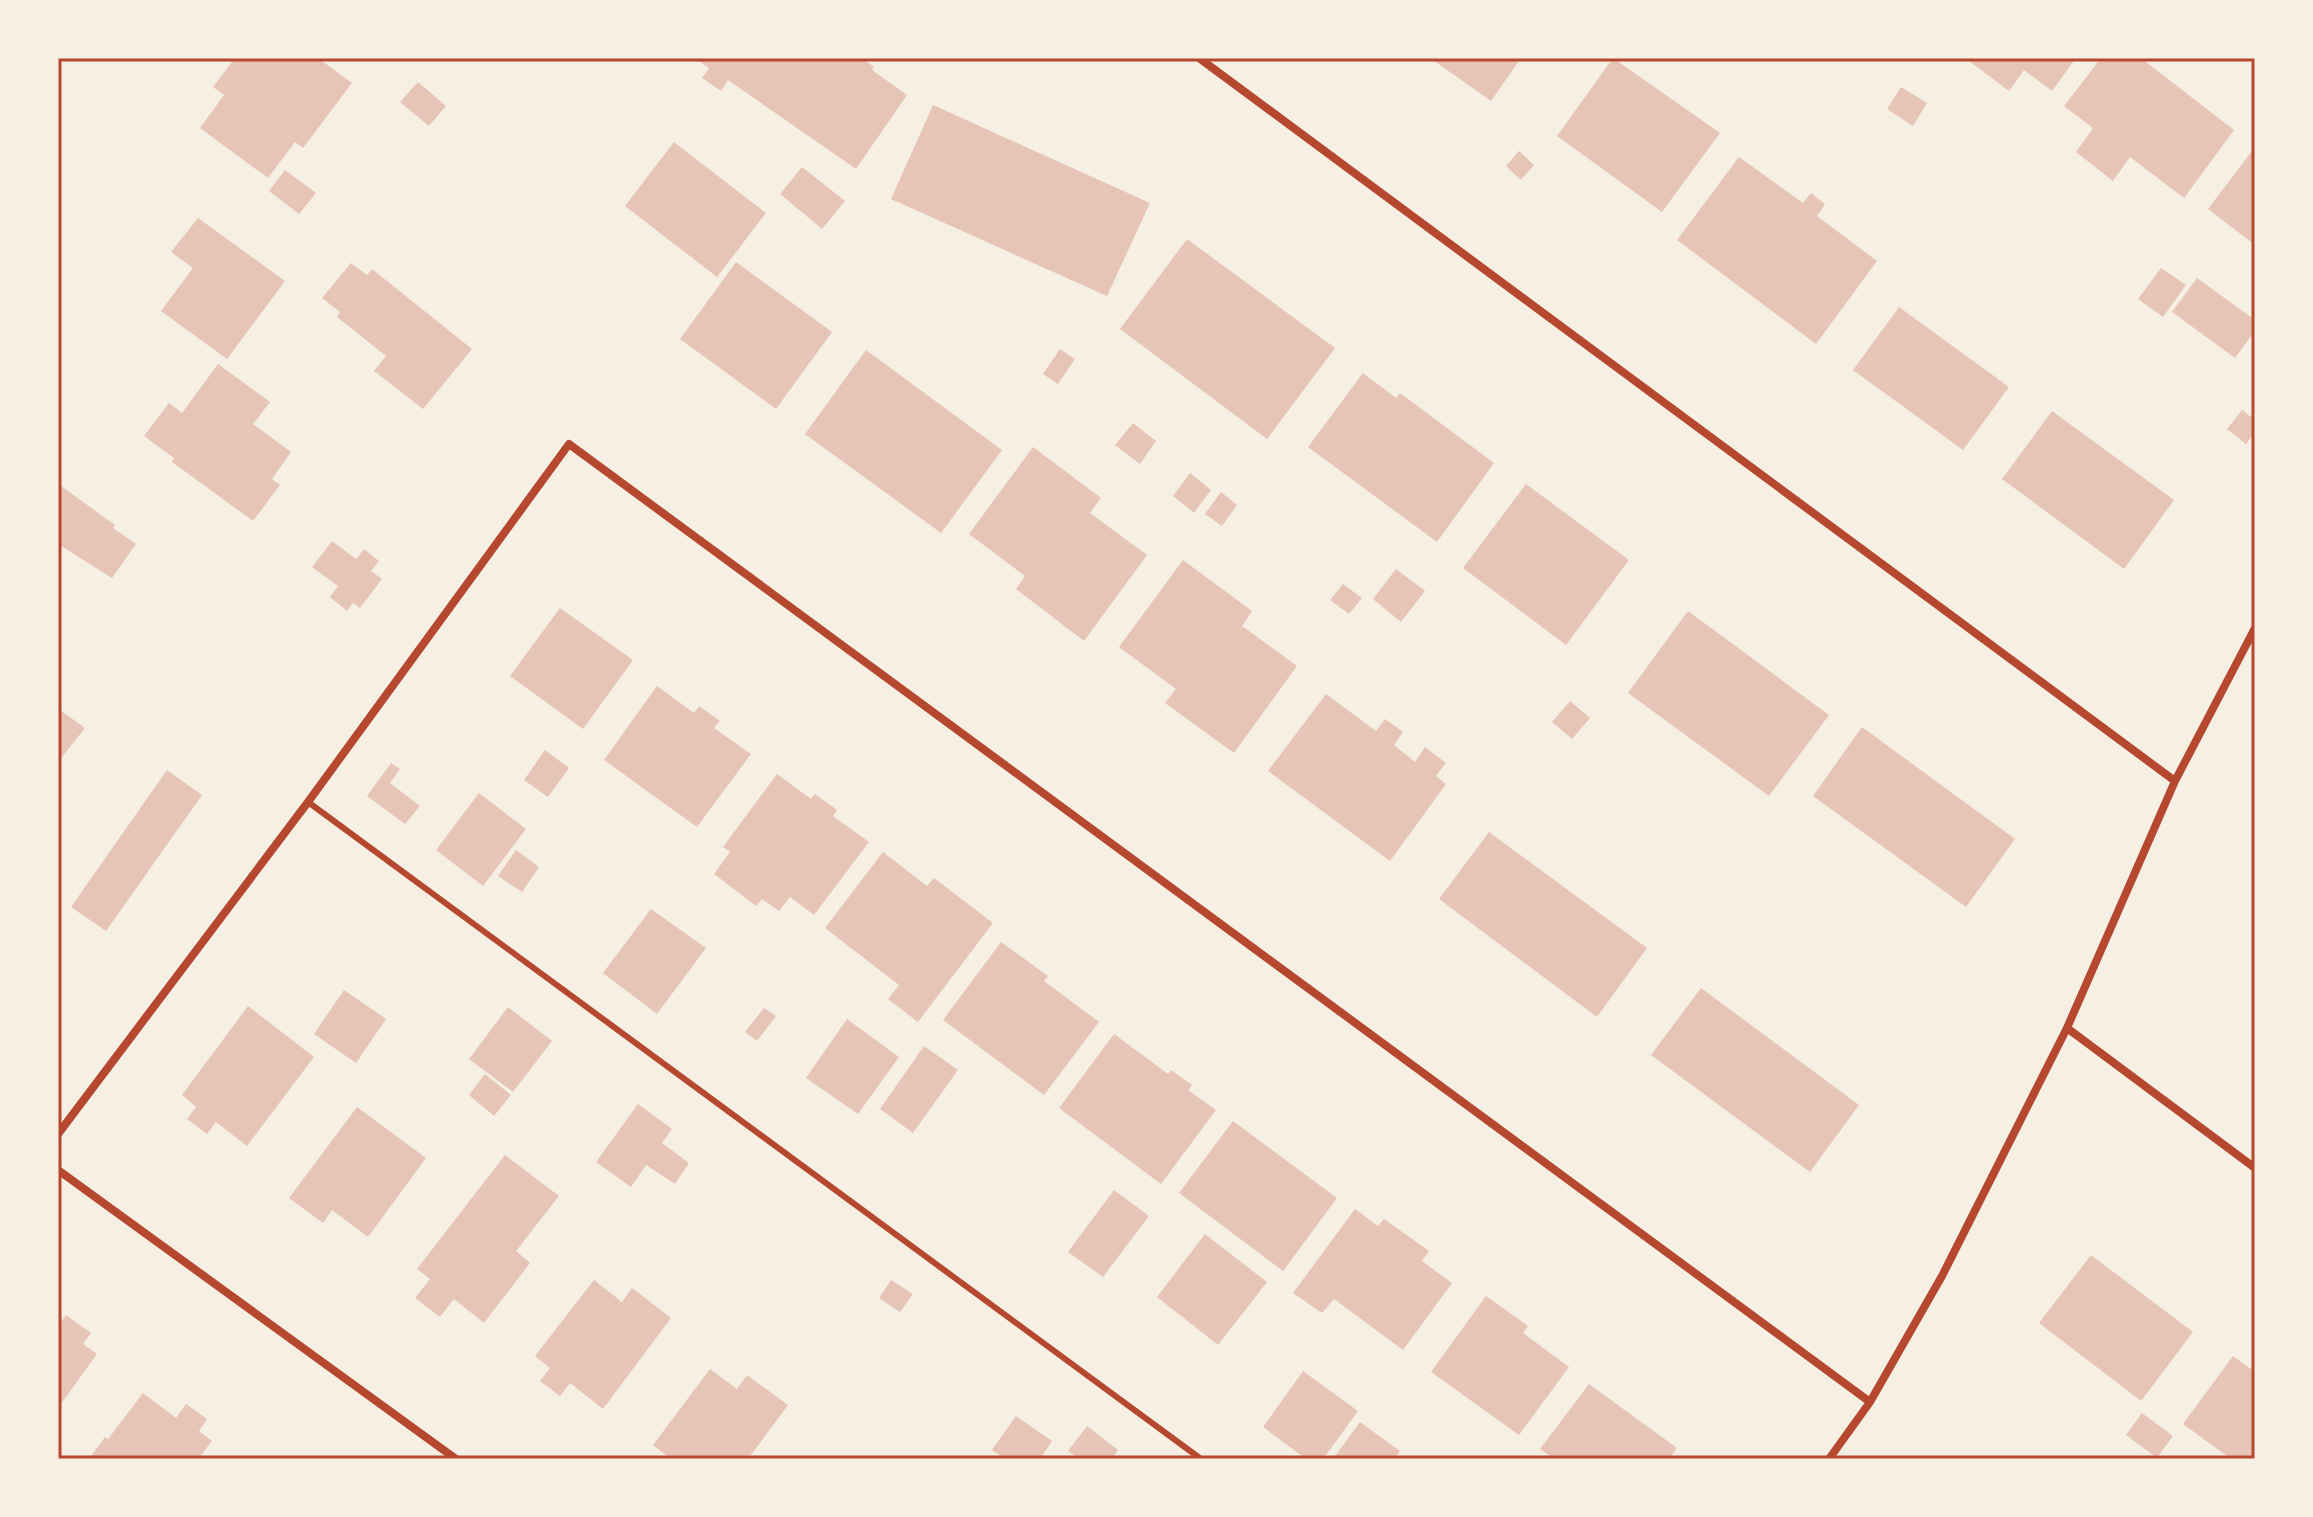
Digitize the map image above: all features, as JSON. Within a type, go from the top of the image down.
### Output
[{"type":"street","points":[[1199,58],[2175,781]]},
{"type":"street","points":[[58,1134],[308,802],[569,444],[1870,1402]]},
{"type":"street","points":[[1829,1459],[1870,1402],[1942,1276],[2067,1028],[2175,781],[2255,628]]},
{"type":"street","points":[[2067,1028],[2255,1168]]},
{"type":"street","points":[[58,1170],[456,1459]]},
{"type":"lane","points":[[308,802],[1201,1459]]},
{"type":"building","points":[[235,58],[318,58],[352,83],[303,148],[295,142],[268,178],[200,128],[224,95],[213,87]]},
{"type":"building","points":[[694,58],[862,58],[874,67],[872,70],[907,95],[856,169],[728,80],[721,91],[702,78],[709,68]]},
{"type":"building","points":[[1430,58],[1521,58],[1491,101]]},
{"type":"building","points":[[1613,58],[1720,133],[1662,212],[1557,136]]},
{"type":"building","points":[[1965,58],[2076,58],[2052,91],[2024,70],[2009,91]]},
{"type":"building","points":[[2101,58],[2141,58],[2234,130],[2184,198],[2130,157],[2113,181],[2076,152],[2093,128],[2064,106]]},
{"type":"building","points":[[418,82],[446,106],[429,126],[400,102]]},
{"type":"building","points":[[1901,87],[1927,103],[1913,126],[1887,109]]},
{"type":"building","points":[[933,105],[1150,203],[1107,296],[891,199]]},
{"type":"building","points":[[674,142],[766,213],[717,277],[625,206]]},
{"type":"building","points":[[2255,147],[2255,245],[2208,209]]},
{"type":"building","points":[[1519,151],[1534,165],[1521,180],[1506,166]]},
{"type":"building","points":[[1739,157],[1803,203],[1811,193],[1825,204],[1817,216],[1877,261],[1816,344],[1677,240]]},
{"type":"building","points":[[802,167],[845,201],[822,229],[780,194]]},
{"type":"building","points":[[285,170],[316,193],[299,214],[269,191]]},
{"type":"building","points":[[198,218],[285,281],[227,359],[161,311],[193,268],[171,252]]},
{"type":"building","points":[[1187,239],[1335,348],[1267,439],[1120,329]]},
{"type":"building","points":[[736,262],[832,332],[776,409],[680,339]]},
{"type":"building","points":[[351,263],[367,275],[372,269],[472,349],[423,409],[374,371],[386,356],[337,317],[340,312],[322,298]]},
{"type":"building","points":[[2161,268],[2186,285],[2163,317],[2138,299]]},
{"type":"building","points":[[2197,278],[2255,320],[2255,331],[2235,358],[2172,312]]},
{"type":"building","points":[[1899,307],[2009,387],[1963,450],[1853,370]]},
{"type":"building","points":[[1060,349],[1075,359],[1058,384],[1043,374]]},
{"type":"building","points":[[866,350],[1002,450],[941,533],[805,434]]},
{"type":"building","points":[[218,364],[270,402],[253,424],[291,452],[272,479],[280,485],[253,521],[172,462],[174,458],[144,436],[169,403],[182,413]]},
{"type":"building","points":[[1363,373],[1396,398],[1400,393],[1494,463],[1437,542],[1308,447]]},
{"type":"building","points":[[2242,410],[2255,420],[2255,432],[2246,444],[2227,429]]},
{"type":"building","points":[[2052,411],[2174,500],[2124,569],[2002,479]]},
{"type":"building","points":[[1133,423],[1156,441],[1140,464],[1115,445]]},
{"type":"building","points":[[1033,447],[1101,498],[1090,513],[1147,555],[1084,641],[1016,589],[1025,576],[969,534]]},
{"type":"building","points":[[1190,473],[1211,490],[1194,513],[1173,496]]},
{"type":"building","points":[[1526,484],[1629,560],[1566,645],[1463,568]]},
{"type":"building","points":[[61,486],[136,544],[112,578],[58,544],[58,490]]},
{"type":"building","points":[[1221,492],[1237,505],[1222,526],[1205,514]]},
{"type":"building","points":[[332,541],[356,559],[364,549],[379,561],[371,571],[382,579],[360,608],[353,603],[347,611],[330,597],[338,586],[312,567]]},
{"type":"building","points":[[1183,560],[1252,611],[1242,626],[1297,666],[1234,753],[1165,703],[1176,689],[1119,647]]},
{"type":"building","points":[[1396,569],[1425,591],[1401,622],[1373,599]]},
{"type":"building","points":[[1343,584],[1362,598],[1349,614],[1330,600]]},
{"type":"building","points":[[560,608],[633,660],[583,729],[510,676]]},
{"type":"building","points":[[1688,611],[1829,715],[1769,796],[1628,693]]},
{"type":"building","points":[[657,686],[694,713],[699,706],[720,721],[714,728],[751,754],[697,827],[604,760]]},
{"type":"building","points":[[1326,694],[1376,731],[1385,719],[1403,732],[1394,745],[1415,762],[1425,747],[1446,763],[1436,776],[1446,784],[1390,861],[1268,771]]},
{"type":"building","points":[[1570,701],[1590,718],[1572,739],[1552,722]]},
{"type":"building","points":[[60,710],[85,728],[58,762],[58,713]]},
{"type":"building","points":[[1862,727],[2015,839],[1966,907],[1813,796]]},
{"type":"building","points":[[545,750],[569,768],[548,797],[524,780]]},
{"type":"building","points":[[391,763],[400,769],[390,783],[420,806],[405,824],[367,796]]},
{"type":"building","points":[[167,770],[202,795],[106,931],[71,907]]},
{"type":"building","points":[[777,774],[811,799],[815,794],[837,810],[833,816],[869,842],[814,915],[790,897],[779,911],[762,899],[756,906],[714,874],[730,852],[723,847]]},
{"type":"building","points":[[479,793],[526,829],[483,886],[436,850]]},
{"type":"building","points":[[1489,832],[1647,948],[1597,1017],[1439,899]]},
{"type":"building","points":[[516,850],[539,867],[522,892],[498,876]]},
{"type":"building","points":[[883,852],[927,886],[934,878],[993,923],[918,1022],[888,999],[899,985],[825,928]]},
{"type":"building","points":[[651,909],[706,948],[657,1014],[603,973]]},
{"type":"building","points":[[1001,942],[1048,976],[1044,981],[1099,1022],[1044,1095],[943,1020]]},
{"type":"building","points":[[1701,988],[1859,1105],[1810,1172],[1651,1055]]},
{"type":"building","points":[[344,990],[386,1019],[356,1063],[314,1034]]},
{"type":"building","points":[[248,1006],[314,1057],[247,1146],[216,1122],[207,1134],[187,1119],[196,1107],[182,1095]]},
{"type":"building","points":[[508,1007],[552,1041],[513,1092],[469,1059]]},
{"type":"building","points":[[764,1008],[776,1016],[757,1041],[745,1032]]},
{"type":"building","points":[[847,1019],[899,1057],[858,1114],[806,1078]]},
{"type":"building","points":[[1114,1034],[1168,1074],[1171,1070],[1192,1085],[1188,1090],[1216,1110],[1161,1184],[1059,1108]]},
{"type":"building","points":[[924,1046],[958,1070],[913,1133],[880,1109]]},
{"type":"building","points":[[485,1074],[511,1095],[494,1116],[469,1095]]},
{"type":"building","points":[[638,1104],[672,1129],[662,1143],[689,1163],[675,1184],[646,1165],[631,1187],[596,1162]]},
{"type":"building","points":[[357,1107],[426,1158],[368,1237],[332,1210],[323,1223],[289,1198]]},
{"type":"building","points":[[1233,1121],[1337,1198],[1283,1271],[1179,1193]]},
{"type":"building","points":[[505,1155],[559,1196],[516,1251],[530,1263],[484,1323],[454,1299],[440,1317],[415,1298],[430,1279],[417,1269]]},
{"type":"building","points":[[1114,1190],[1149,1216],[1103,1277],[1068,1252]]},
{"type":"building","points":[[1355,1209],[1378,1226],[1384,1219],[1429,1251],[1422,1261],[1452,1283],[1403,1350],[1334,1299],[1322,1313],[1293,1293]]},
{"type":"building","points":[[1205,1234],[1267,1282],[1218,1345],[1157,1297]]},
{"type":"building","points":[[2091,1255],[2193,1332],[2141,1401],[2039,1323]]},
{"type":"building","points":[[594,1280],[622,1302],[632,1288],[671,1318],[603,1409],[570,1383],[560,1396],[540,1381],[550,1368],[535,1356]]},
{"type":"building","points":[[891,1280],[913,1294],[900,1312],[879,1298]]},
{"type":"building","points":[[1486,1296],[1528,1326],[1523,1333],[1569,1367],[1519,1435],[1431,1372]]},
{"type":"building","points":[[66,1315],[91,1333],[83,1344],[97,1354],[58,1408],[58,1326]]},
{"type":"building","points":[[2233,1356],[2255,1372],[2255,1459],[2231,1459],[2183,1424]]},
{"type":"building","points":[[710,1369],[737,1389],[747,1375],[788,1405],[748,1459],[667,1459],[653,1445]]},
{"type":"building","points":[[1303,1371],[1358,1411],[1323,1459],[1306,1459],[1263,1427]]},
{"type":"building","points":[[1589,1384],[1677,1448],[1669,1459],[1554,1459],[1540,1449]]},
{"type":"building","points":[[143,1393],[176,1418],[186,1404],[207,1419],[199,1431],[212,1441],[198,1459],[89,1459]]},
{"type":"building","points":[[2142,1413],[2173,1436],[2157,1458],[2126,1435]]},
{"type":"building","points":[[1016,1416],[1052,1441],[1040,1459],[1005,1459],[992,1450]]},
{"type":"building","points":[[1360,1422],[1400,1451],[1394,1459],[1333,1459]]},
{"type":"building","points":[[1087,1426],[1118,1450],[1112,1459],[1079,1459],[1068,1451]]}]
